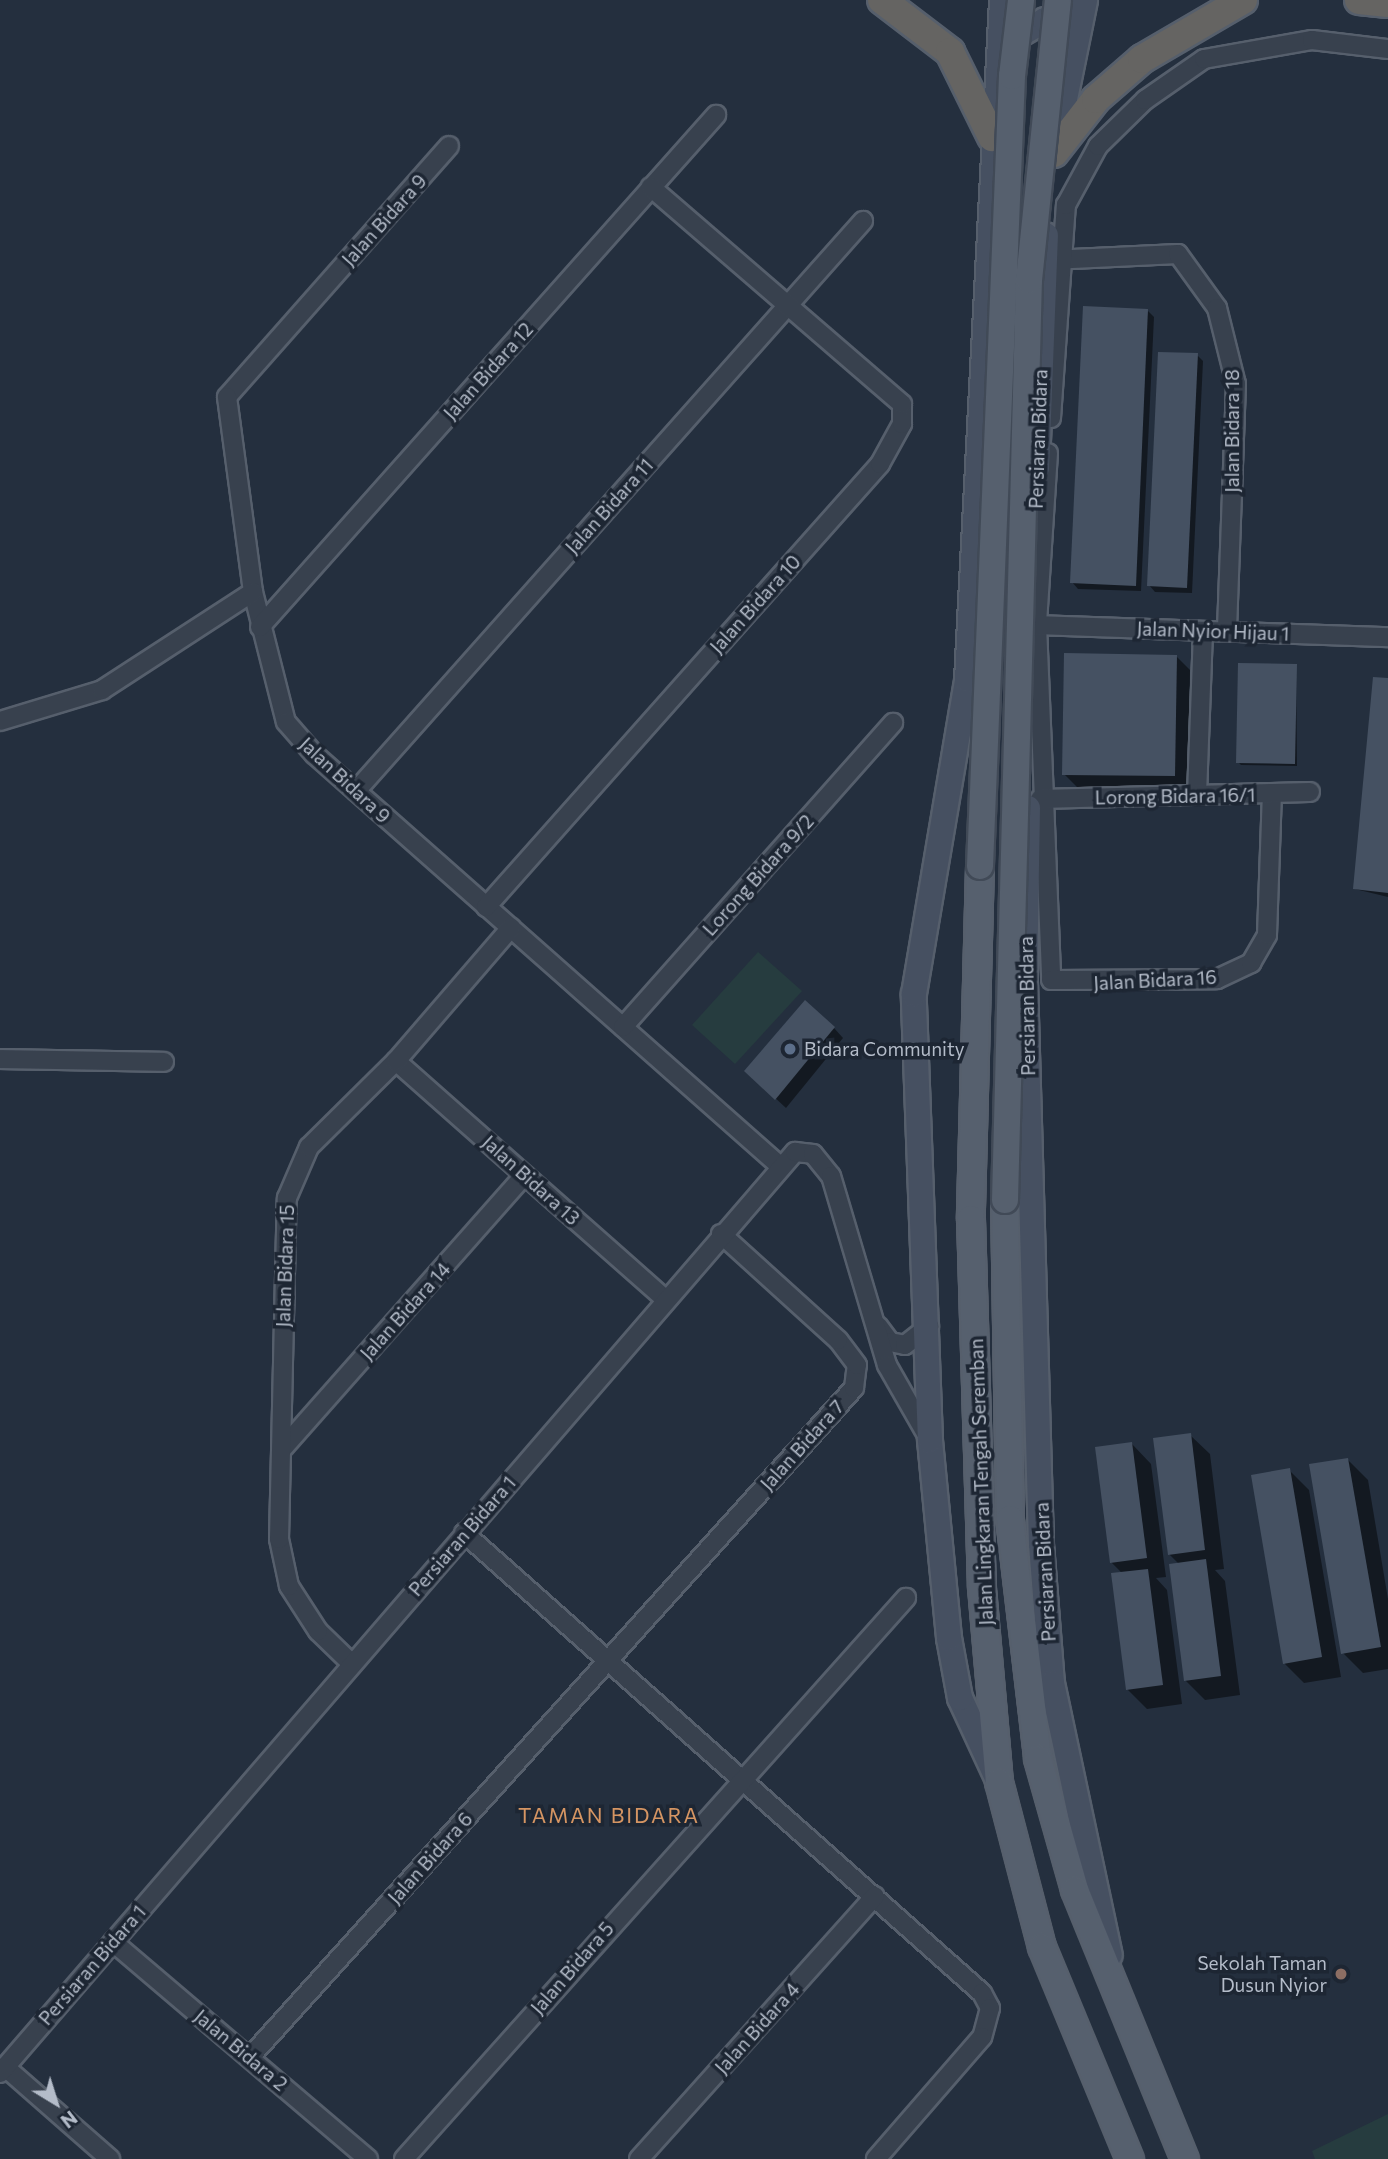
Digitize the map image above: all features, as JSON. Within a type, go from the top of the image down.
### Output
[{"type":"highway","points":[[882,0],[950,52],[992,136]]},
{"type":"highway","points":[[1054,153],[1096,99],[1142,59],[1243,0]]},
{"type":"highway","points":[[1359,0],[1388,3]]},
{"type":"main road","points":[[999,1782],[960,1698],[930,1440],[929,1326],[914,994],[967,680],[992,136],[1002,0]]},
{"type":"main road","name":"Persiaran Bidara","points":[[980,866],[1012,76],[1021,0]]},
{"type":"main road","name":"Persiaran Bidara","points":[[1005,1200],[1029,280],[1058,0]]},
{"type":"main road","name":"Persiaran Bidara","points":[[1085,0],[1054,153],[1025,981],[1034,1380],[1052,1683],[1122,2007]]},
{"type":"main road","points":[[998,56],[1009,38],[1045,20],[1059,21],[1077,42]]},
{"type":"main road","name":"Jalan Lingkaran Tengah Seremban","points":[[980,866],[971,1219],[982,1588],[999,1782],[1042,1947],[1129,2159]]},
{"type":"main road","name":"Jalan Lingkaran Tengah Seremban","points":[[1005,1200],[1010,1520],[1022,1660],[1038,1759],[1063,1851],[1122,2007],[1185,2159]]},
{"type":"street","points":[[1040,799],[1037,625],[1052,260],[1066,205],[1079,173],[1098,146],[1172,77],[1204,59],[1278,43],[1312,40],[1388,49]]},
{"type":"street","name":"Jalan Bidara 12","points":[[260,627],[716,115]]},
{"type":"street","name":"Jalan Bidara 9","points":[[449,146],[227,397],[253,593],[286,722],[356,791],[780,1166]]},
{"type":"street","points":[[651,187],[786,307]]},
{"type":"street","name":"Jalan Bidara 11","points":[[356,791],[863,221]]},
{"type":"street","name":"Jalan Bidara 18","points":[[1052,260],[1178,254],[1217,308],[1237,384],[1227,631]]},
{"type":"street","name":"Jalan Bidara 10","points":[[486,907],[894,445],[902,404],[786,307]]},
{"type":"street","points":[[0,721],[102,690],[253,593]]},
{"type":"street","name":"Jalan Nyior Hijau 1","points":[[1037,625],[1388,637]]},
{"type":"street","points":[[1197,795],[1203,631]]},
{"type":"street","name":"Lorong Bidara 9/2","points":[[623,1027],[893,723]]},
{"type":"street","name":"Lorong Bidara 16/1","points":[[1040,799],[1310,792]]},
{"type":"street","name":"Jalan Bidara 16","points":[[1040,799],[1051,980],[1217,979],[1251,963],[1267,935],[1272,793]]},
{"type":"street","name":"Jalan Bidara 15","points":[[352,1664],[318,1631],[289,1587],[279,1539],[284,1447],[282,1316],[293,1174],[309,1147],[396,1061],[511,928]]},
{"type":"street","points":[[0,1059],[164,1062]]},
{"type":"street","name":"Jalan Bidara 13","points":[[396,1061],[666,1299]]},
{"type":"street","name":"Persiaran Bidara 1","points":[[3,2070],[794,1152],[813,1154],[831,1175],[887,1365],[930,1440]]},
{"type":"street","name":"Jalan Bidara 14","points":[[284,1447],[526,1175]]},
{"type":"street","name":"Jalan Bidara 7","points":[[609,1660],[854,1388],[857,1364],[838,1340],[721,1234]]},
{"type":"street","points":[[876,1324],[890,1342],[905,1345],[929,1326]]},
{"type":"street","points":[[464,1533],[982,1993],[990,2008],[982,2036],[876,2159]]},
{"type":"street","name":"Jalan Bidara 5","points":[[404,2159],[741,1777],[906,1598]]},
{"type":"street","name":"Jalan Bidara 6","points":[[251,2056],[609,1660]]},
{"type":"street","name":"Jalan Bidara 4","points":[[639,2159],[875,1896]]},
{"type":"street","name":"Jalan Bidara 2","points":[[113,1942],[251,2056],[368,2159]]},
{"type":"street","points":[[3,2070],[110,2159]]},
{"type":"green space","points":[[758,952],[802,991],[735,1064],[692,1025]]},
{"type":"green space","points":[[1388,2114],[1388,2159],[1315,2159],[1312,2151]]},
{"type":"building","points":[[1083,306],[1148,309],[1136,586],[1070,583]]},
{"type":"building","points":[[1158,352],[1198,353],[1187,588],[1147,586]]},
{"type":"building","points":[[1064,653],[1177,655],[1175,776],[1062,775]]},
{"type":"building","points":[[1238,663],[1297,664],[1295,764],[1236,763]]},
{"type":"building","points":[[1373,677],[1388,678],[1388,893],[1353,889]]},
{"type":"building","name":"Bidara Community","points":[[805,1000],[835,1027],[775,1100],[744,1071]]},
{"type":"building","points":[[1191,1433],[1205,1550],[1168,1555],[1153,1438]]},
{"type":"building","points":[[1132,1442],[1147,1558],[1110,1563],[1095,1447]]},
{"type":"building","points":[[1348,1458],[1381,1647],[1341,1654],[1309,1464]]},
{"type":"building","points":[[1290,1468],[1322,1657],[1283,1664],[1251,1475]]},
{"type":"building","points":[[1206,1559],[1221,1676],[1184,1681],[1169,1564]]},
{"type":"building","points":[[1148,1569],[1163,1685],[1126,1690],[1111,1573]]},
{"type":"place","name":"Bidara Community","points":[[790,1049]]},
{"type":"place","name":"Sekolah Taman Dusun Nyior","points":[[1341,1974]]},
{"type":"district","name":"TAMAN BIDARA","points":[[609,1815]]}]
